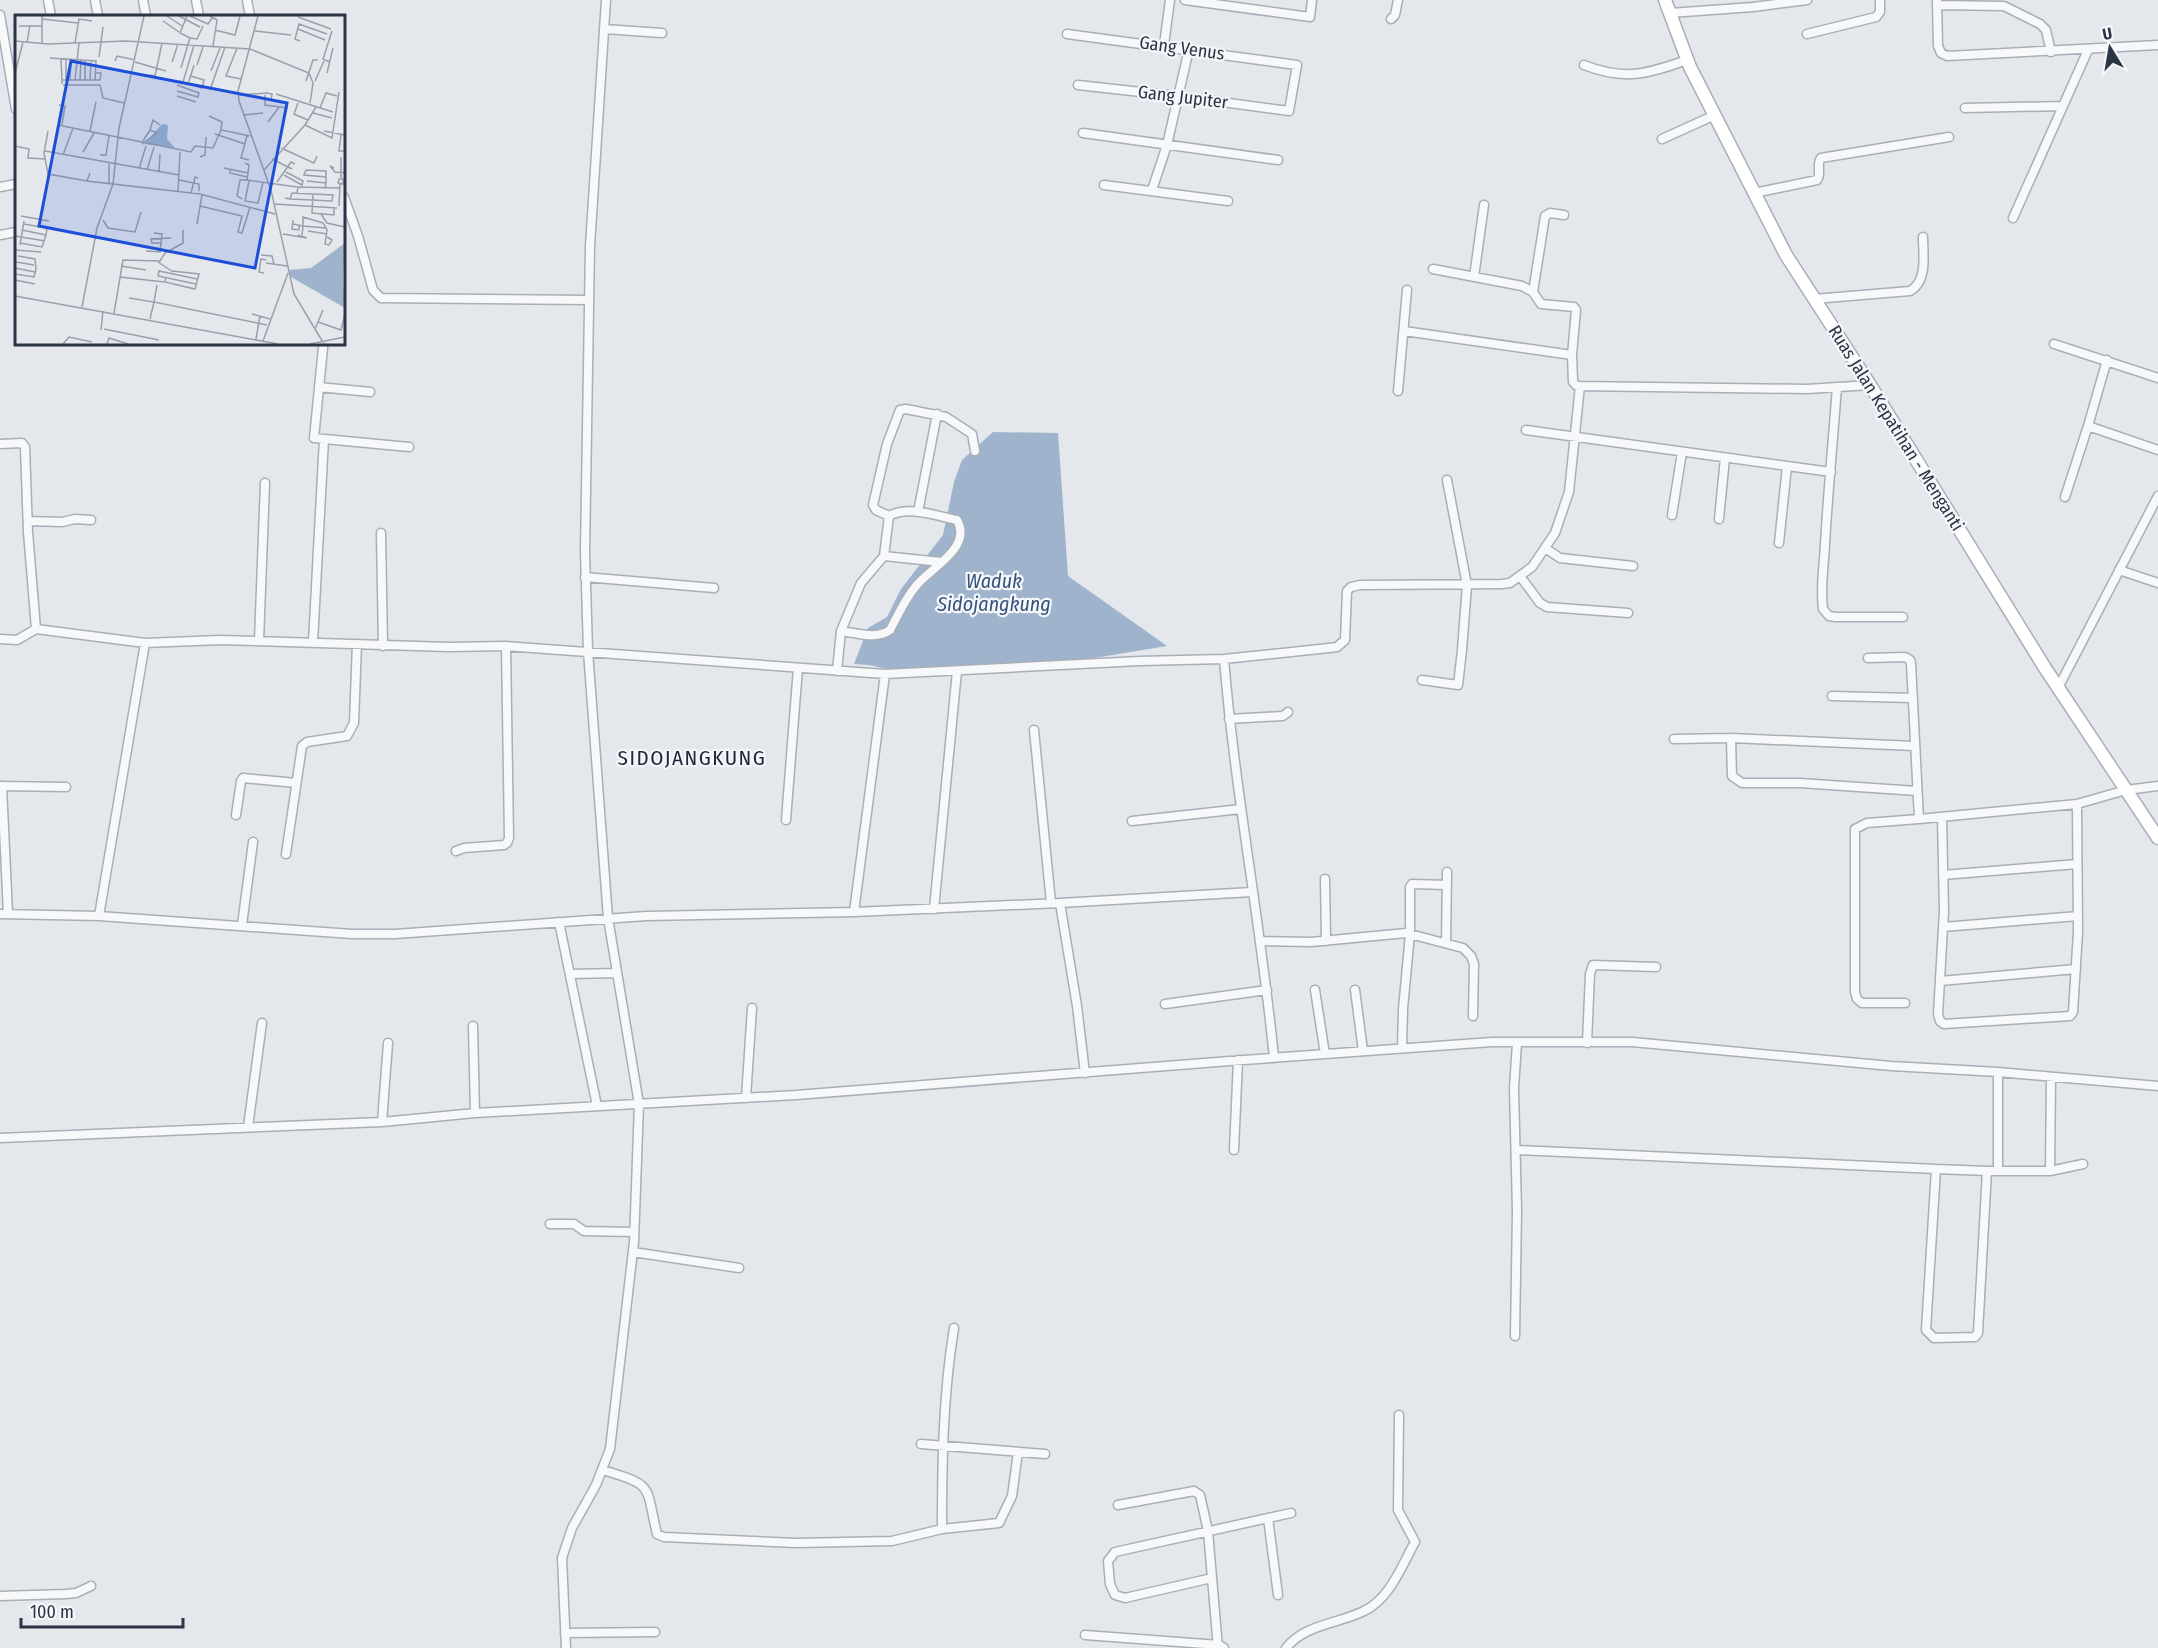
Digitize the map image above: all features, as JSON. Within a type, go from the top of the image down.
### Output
[{"type":"main road","name":"Ruas Jalan Kepatihan - Menganti","points":[[1665,0],[1687,60],[1786,255],[1870,385],[2058,688],[2158,838]]},
{"type":"street","points":[[48,0],[51,15]]},
{"type":"street","points":[[95,0],[98,15]]},
{"type":"street","points":[[143,0],[146,15]]},
{"type":"street","points":[[196,0],[199,15]]},
{"type":"street","points":[[247,0],[250,15]]},
{"type":"street","points":[[566,1648],[562,1558],[572,1528],[603,1470],[610,1449],[633,1252],[639,1104],[608,918],[588,651],[585,577],[590,246],[606,0]]},
{"type":"street","points":[[1164,45],[1170,0]]},
{"type":"street","points":[[1185,0],[1310,17],[1312,0]]},
{"type":"street","points":[[1391,19],[1397,10],[1398,0]]},
{"type":"street","points":[[1670,13],[1753,7],[1807,0]]},
{"type":"street","points":[[1807,34],[1876,17],[1880,12],[1880,0]]},
{"type":"street","points":[[2051,52],[2046,30],[2040,24],[2004,3],[1937,2],[1938,46],[1941,53],[1947,57],[2051,52],[2088,50],[2158,45]]},
{"type":"street","points":[[0,15],[15,103]]},
{"type":"street","points":[[604,29],[662,33]]},
{"type":"street","name":"Gang Venus","points":[[1068,34],[1164,45],[1297,65],[1289,111]]},
{"type":"street","points":[[1152,190],[1167,145],[1189,49]]},
{"type":"street","points":[[2013,218],[2088,50]]},
{"type":"street","points":[[1584,65],[1598,71],[1637,75],[1687,60]]},
{"type":"street","name":"Gang Jupiter","points":[[1078,85],[1289,111]]},
{"type":"street","points":[[1965,108],[2063,106]]},
{"type":"street","points":[[1662,139],[1714,115]]},
{"type":"street","points":[[1083,133],[1278,160]]},
{"type":"street","points":[[1754,193],[1817,180],[1820,177],[1819,161],[1821,158],[1949,137]]},
{"type":"street","points":[[0,187],[15,184]]},
{"type":"street","points":[[1104,185],[1228,201]]},
{"type":"street","points":[[345,200],[373,290],[381,298],[589,300]]},
{"type":"street","points":[[1474,277],[1484,205]]},
{"type":"street","points":[[1533,292],[1545,216],[1550,213],[1564,215]]},
{"type":"street","points":[[0,235],[15,232]]},
{"type":"street","points":[[1814,299],[1910,291],[1918,287],[1922,275],[1923,237]]},
{"type":"street","points":[[1433,269],[1522,286],[1533,292],[1541,304],[1570,306],[1576,310],[1572,355],[1574,384],[1580,386],[1807,389],[1870,385]]},
{"type":"street","points":[[1398,391],[1407,291]]},
{"type":"street","points":[[1404,331],[1572,355]]},
{"type":"street","points":[[2054,344],[2158,378]]},
{"type":"street","points":[[322,348],[314,438],[409,447]]},
{"type":"street","points":[[2065,497],[2107,360]]},
{"type":"street","points":[[0,639],[17,640],[36,629],[145,643],[220,640],[383,646],[506,646],[885,674],[1129,661],[1224,659],[1337,646],[1345,640],[1347,591],[1351,586],[1502,585],[1510,583],[1532,567],[1555,533],[1569,492],[1580,386]]},
{"type":"street","points":[[319,387],[370,392]]},
{"type":"street","points":[[1837,387],[1822,577],[1824,613],[1836,617],[1903,617]]},
{"type":"street","points":[[841,631],[876,635],[890,630],[916,585],[954,551],[958,540],[957,520],[918,512],[889,516],[876,510],[873,505],[887,444],[898,412],[906,409],[946,417],[972,434],[975,451]]},
{"type":"street","points":[[918,512],[936,414]]},
{"type":"street","points":[[2088,426],[2158,450]]},
{"type":"street","points":[[1526,429],[1831,472]]},
{"type":"street","points":[[313,642],[324,439]]},
{"type":"street","points":[[0,444],[19,442],[25,447],[36,629]]},
{"type":"street","points":[[1672,515],[1682,452]]},
{"type":"street","points":[[1719,519],[1725,458]]},
{"type":"street","points":[[1779,543],[1787,466]]},
{"type":"street","points":[[1422,681],[1458,685],[1467,585],[1447,480]]},
{"type":"street","points":[[259,641],[265,483]]},
{"type":"street","points":[[2058,688],[2158,496]]},
{"type":"street","points":[[837,671],[841,631],[861,583],[884,556],[889,516]]},
{"type":"street","points":[[28,521],[92,520]]},
{"type":"street","points":[[381,533],[383,646]]},
{"type":"street","points":[[1545,548],[1560,558],[1633,566]]},
{"type":"street","points":[[884,556],[941,562]]},
{"type":"street","points":[[2119,570],[2158,583]]},
{"type":"street","points":[[1520,576],[1540,603],[1547,607],[1628,613]]},
{"type":"street","points":[[585,577],[714,588]]},
{"type":"street","points":[[99,916],[145,643]]},
{"type":"street","points":[[286,854],[302,746],[307,742],[347,736],[354,723],[357,644]]},
{"type":"street","points":[[456,851],[464,848],[504,845],[509,838],[506,646]]},
{"type":"street","points":[[1868,658],[1905,657],[1910,660],[1919,819]]},
{"type":"street","points":[[1224,659],[1229,719],[1267,990],[1274,1058]]},
{"type":"street","points":[[786,820],[798,668]]},
{"type":"street","points":[[934,909],[957,671]]},
{"type":"street","points":[[854,912],[885,674]]},
{"type":"street","points":[[1832,696],[1913,698]]},
{"type":"street","points":[[1229,719],[1283,716],[1288,712]]},
{"type":"street","points":[[1034,730],[1056,903],[1077,1006],[1085,1073]]},
{"type":"street","points":[[1674,739],[1731,738],[1914,746]]},
{"type":"street","points":[[1731,738],[1732,776],[1742,783],[1800,783],[1917,791]]},
{"type":"street","points":[[236,815],[243,778],[296,783]]},
{"type":"street","points":[[66,787],[1,786],[4,914],[99,916],[352,934],[395,934],[513,927],[608,918],[934,909],[1252,892]]},
{"type":"street","points":[[1905,1004],[1862,1003],[1857,999],[1855,992],[1855,829],[1867,823],[2077,804],[2126,790],[2158,786]]},
{"type":"street","points":[[1942,818],[1943,927],[1938,1014],[1940,1021],[1944,1024],[2070,1016],[2073,1012],[2078,916],[2077,804]]},
{"type":"street","points":[[1132,821],[1241,809]]},
{"type":"street","points":[[242,925],[253,842]]},
{"type":"street","points":[[1943,875],[2077,864]]},
{"type":"street","points":[[1446,944],[1447,872]]},
{"type":"street","points":[[1325,879],[1326,941]]},
{"type":"street","points":[[1402,1048],[1410,934],[1410,886],[1412,884],[1447,885]]},
{"type":"street","points":[[1943,927],[2078,916]]},
{"type":"street","points":[[559,922],[597,1106]]},
{"type":"street","points":[[1260,941],[1326,941],[1410,934],[1463,948],[1471,956],[1474,964],[1473,1016]]},
{"type":"street","points":[[1587,1043],[1590,974],[1593,965],[1656,967]]},
{"type":"street","points":[[1940,981],[2076,969]]},
{"type":"street","points":[[571,974],[616,973]]},
{"type":"street","points":[[1165,1004],[1267,990]]},
{"type":"street","points":[[1315,990],[1325,1054]]},
{"type":"street","points":[[1355,990],[1363,1051]]},
{"type":"street","points":[[746,1098],[752,1008]]},
{"type":"street","points":[[248,1127],[262,1023]]},
{"type":"street","points":[[473,1026],[475,1113]]},
{"type":"street","points":[[0,1138],[382,1122],[475,1113],[746,1098],[1492,1042],[1632,1042],[1891,1066],[1998,1072],[2158,1086]]},
{"type":"street","points":[[382,1122],[388,1043]]},
{"type":"street","points":[[1515,1336],[1517,1211],[1514,1088],[1516,1043]]},
{"type":"street","points":[[1234,1150],[1238,1060]]},
{"type":"street","points":[[1998,1072],[1998,1170]]},
{"type":"street","points":[[2050,1077],[2050,1171]]},
{"type":"street","points":[[1516,1150],[1988,1171],[2050,1171],[2083,1164]]},
{"type":"street","points":[[1936,1169],[1926,1330],[1935,1338],[1975,1337],[1978,1333],[1988,1171]]},
{"type":"street","points":[[550,1224],[574,1224],[584,1231],[634,1232]]},
{"type":"street","points":[[633,1252],[739,1268]]},
{"type":"street","points":[[942,1529],[947,1368],[954,1328]]},
{"type":"street","points":[[1286,1648],[1293,1639],[1324,1624],[1365,1611],[1384,1596],[1415,1542],[1398,1510],[1400,1415]]},
{"type":"street","points":[[921,1443],[1045,1454]]},
{"type":"street","points":[[603,1470],[643,1484],[649,1494],[657,1533],[664,1537],[797,1543],[892,1541],[942,1529],[999,1522],[1012,1496],[1018,1452]]},
{"type":"street","points":[[1085,1635],[1220,1647],[1208,1531],[1200,1495],[1194,1491],[1118,1505]]},
{"type":"street","points":[[1212,1578],[1125,1598],[1115,1595],[1110,1584],[1108,1561],[1115,1552],[1292,1513]]},
{"type":"street","points":[[1268,1518],[1278,1594]]},
{"type":"street","points":[[0,1596],[76,1593],[92,1586]]},
{"type":"street","points":[[565,1633],[656,1632]]},
{"type":"water","name":"Waduk Sidojangkung","points":[[993,432],[1058,433],[1068,576],[1167,646],[1058,664],[905,673],[854,664],[868,628],[887,617],[901,589],[943,535],[954,482],[962,460]]},
{"type":"district","name":"SIDOJANGKUNG","points":[[692,758]]}]
